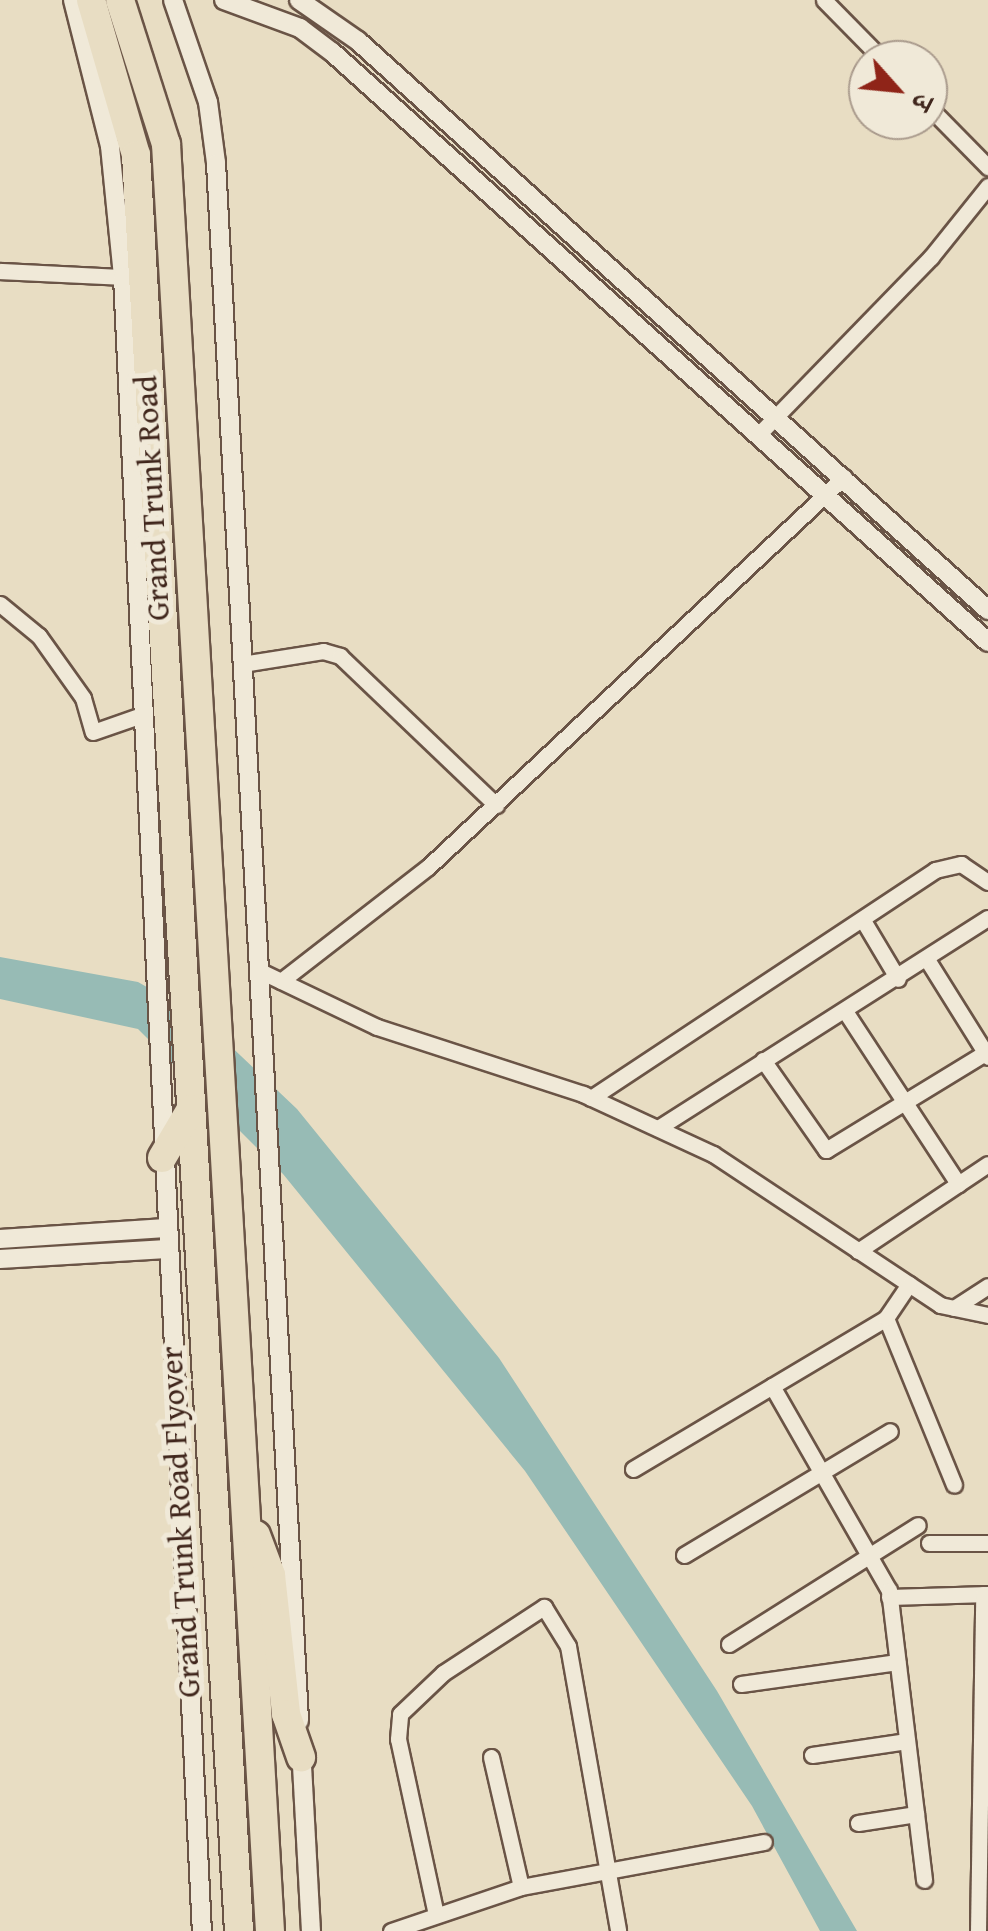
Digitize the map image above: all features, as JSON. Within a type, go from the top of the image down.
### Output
[{"type":"highway","name":"Grand Trunk Road","points":[[91,0],[136,155],[191,1109]]},
{"type":"highway","name":"Grand Trunk Road","points":[[120,0],[166,144],[246,1506]]},
{"type":"highway","points":[[162,1158],[191,1109]]},
{"type":"highway","name":"Grand Trunk Road Flyover","points":[[191,1109],[239,1931]]},
{"type":"highway","points":[[246,1506],[271,1576],[282,1689],[301,1757]]},
{"type":"highway","name":"Grand Trunk Road Flyover","points":[[246,1506],[270,1931]]},
{"type":"street","points":[[73,0],[110,146],[123,277],[139,716],[202,1931]]},
{"type":"street","points":[[172,0],[214,132],[311,1931]]},
{"type":"street","points":[[224,0],[307,33],[988,642]]},
{"type":"street","points":[[824,0],[863,40]]},
{"type":"street","points":[[305,1],[307,33]]},
{"type":"street","points":[[305,1],[514,180],[988,610]]},
{"type":"street","points":[[948,126],[988,167]]},
{"type":"street","points":[[494,198],[514,180]]},
{"type":"street","points":[[758,435],[931,257],[988,186]]},
{"type":"street","points":[[0,272],[123,277]]},
{"type":"street","points":[[280,981],[496,806],[844,477]]},
{"type":"street","points":[[0,604],[39,636],[83,698],[93,732],[139,716]]},
{"type":"street","points":[[242,664],[323,651],[340,656],[496,806]]},
{"type":"street","points":[[592,1098],[950,864],[988,882]]},
{"type":"street","points":[[658,1128],[928,961],[988,918]]},
{"type":"street","points":[[864,922],[898,979]]},
{"type":"street","points":[[763,1060],[826,1150],[907,1102],[987,1053],[928,961]]},
{"type":"street","points":[[258,970],[377,1027],[592,1098],[714,1154],[909,1284],[954,1308],[988,1315]]},
{"type":"street","points":[[846,1011],[958,1184]]},
{"type":"street","points":[[858,1250],[988,1164]]},
{"type":"street","points":[[0,1239],[166,1228]]},
{"type":"street","points":[[0,1260],[167,1249]]},
{"type":"street","points":[[633,1468],[886,1318],[909,1284]]},
{"type":"street","points":[[954,1308],[988,1286]]},
{"type":"street","points":[[886,1318],[954,1485]]},
{"type":"street","points":[[772,1386],[890,1597],[924,1880]]},
{"type":"street","points":[[684,1555],[890,1431]]},
{"type":"street","points":[[729,1644],[918,1525]]},
{"type":"street","points":[[929,1543],[988,1543]]},
{"type":"street","points":[[890,1597],[986,1594],[986,1732],[978,1931]]},
{"type":"street","points":[[435,1910],[398,1739],[400,1714],[536,1607],[555,1616],[568,1646],[618,1931]]},
{"type":"street","points":[[741,1684],[897,1662]]},
{"type":"street","points":[[812,1755],[907,1741]]},
{"type":"street","points":[[491,1757],[520,1887]]},
{"type":"street","points":[[858,1823],[916,1814]]},
{"type":"street","points":[[391,1931],[435,1910],[520,1887],[764,1842]]},
{"type":"water","points":[[0,957],[138,982],[201,1018],[297,1109],[499,1358],[717,1691],[857,1931],[820,1931],[752,1806],[525,1471],[283,1174],[138,1029],[0,999]]}]
